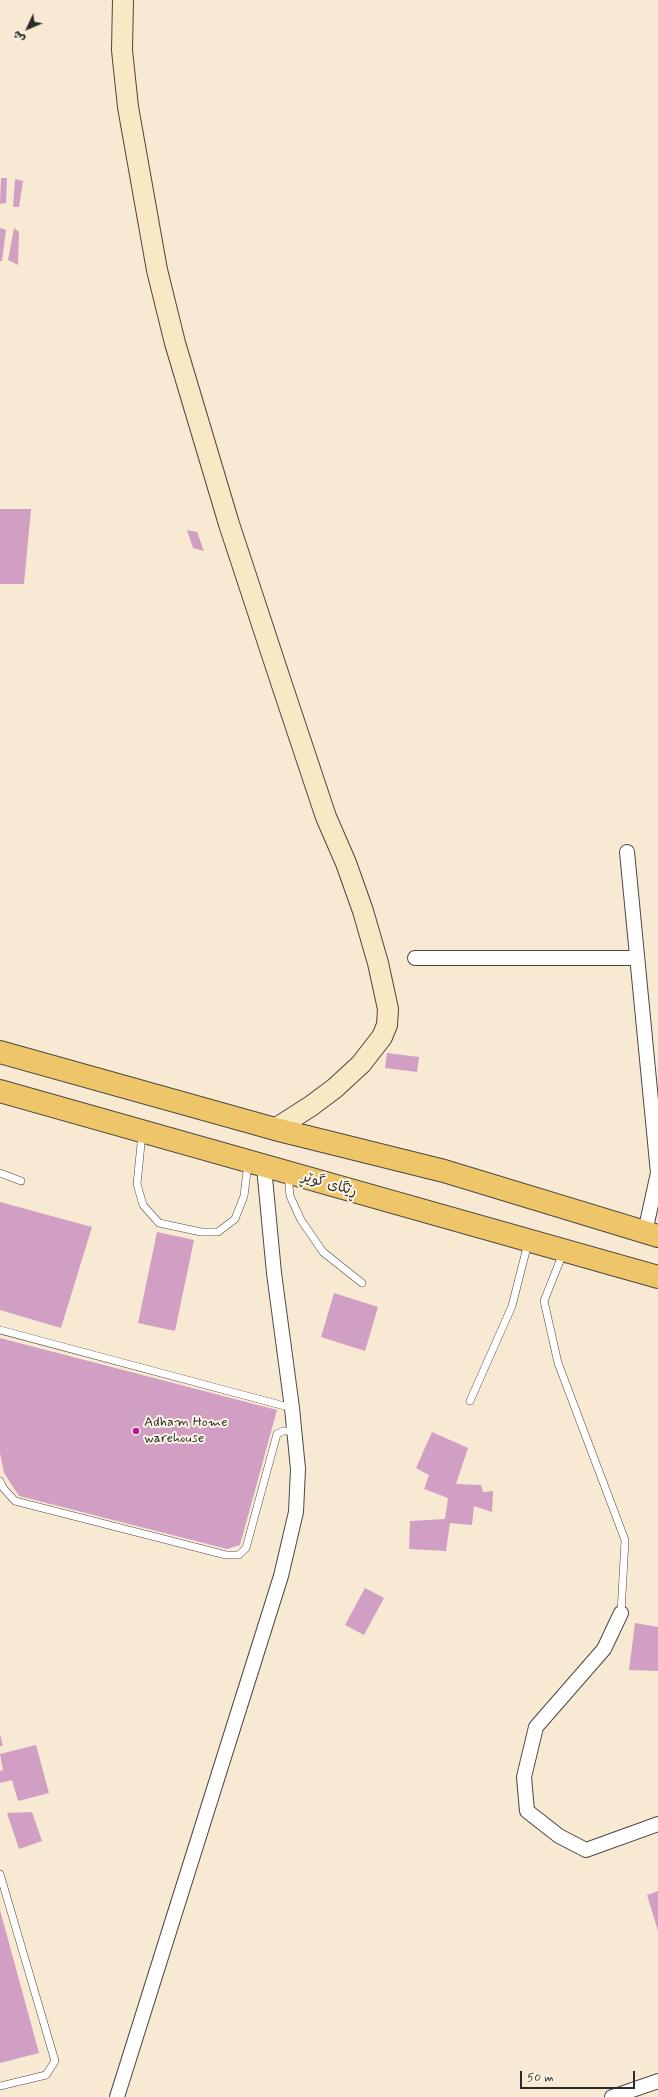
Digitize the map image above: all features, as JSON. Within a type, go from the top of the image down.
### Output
[{"type":"highway","points":[[0,1052],[275,1129],[444,1171],[652,1234]]},
{"type":"highway","name":"ڕێگای گوێڕ","points":[[0,1091],[256,1165],[658,1277]]},
{"type":"street","points":[[122,0],[122,50],[128,107],[157,270],[175,343],[229,524],[326,818],[346,863],[363,911],[378,963],[388,1009],[388,1025],[382,1037],[361,1064],[335,1088],[311,1106],[275,1129]]},
{"type":"street","points":[[627,852],[658,1173],[652,1234]]},
{"type":"street","points":[[415,958],[637,958]]},
{"type":"street","points":[[117,2097],[281,1576],[296,1512],[298,1469],[292,1408],[274,1273],[256,1165]]},
{"type":"street","points":[[621,1613],[604,1649],[536,1727],[524,1777],[527,1811],[559,1836],[586,1850],[658,1824]]},
{"type":"street","points":[[612,2097],[641,2092],[658,2081]]},
{"type":"lane","points":[[142,1132],[137,1184],[144,1205],[159,1223],[201,1232],[218,1232],[235,1219],[256,1165]]},
{"type":"lane","points":[[0,1173],[21,1181]]},
{"type":"lane","points":[[288,1173],[290,1196],[301,1220],[323,1252],[362,1283]]},
{"type":"lane","points":[[470,1401],[512,1306],[528,1241]]},
{"type":"lane","points":[[564,1251],[544,1301],[558,1363],[625,1540],[621,1613]]},
{"type":"lane","points":[[0,1330],[292,1408]]},
{"type":"lane","points":[[0,1481],[4,1489],[15,1501],[226,1555],[239,1555],[246,1548],[277,1434],[283,1431],[294,1431]]},
{"type":"lane","points":[[0,1874],[55,2060],[46,2075],[0,2086]]},
{"type":"building","points":[[1,178],[7,178],[6,203],[0,204]]},
{"type":"building","points":[[15,179],[23,181],[19,207],[13,207]]},
{"type":"building","points":[[0,228],[6,230],[2,261],[0,261]]},
{"type":"building","points":[[14,228],[19,232],[18,265],[8,260]]},
{"type":"building","points":[[0,509],[31,509],[24,584],[0,584]]},
{"type":"building","points":[[187,530],[197,532],[204,551],[193,548]]},
{"type":"building","points":[[387,1053],[419,1057],[417,1072],[385,1068]]},
{"type":"building","points":[[0,1202],[92,1227],[61,1328],[0,1310]]},
{"type":"building","points":[[157,1232],[194,1240],[175,1331],[138,1323]]},
{"type":"building","points":[[334,1293],[378,1307],[365,1351],[321,1337]]},
{"type":"building","name":"Adham Home warehouse","points":[[0,1338],[277,1410],[240,1545],[227,1549],[19,1496],[4,1473],[0,1453]]},
{"type":"building","points":[[432,1432],[468,1448],[456,1484],[481,1485],[483,1492],[493,1491],[492,1512],[474,1506],[472,1525],[450,1523],[446,1551],[409,1549],[410,1521],[445,1519],[448,1498],[424,1489],[429,1475],[416,1468]]},
{"type":"building","points":[[365,1588],[384,1598],[364,1635],[345,1625]]},
{"type":"building","points":[[635,1623],[658,1627],[658,1671],[629,1670]]},
{"type":"building","points":[[0,1734],[3,1746],[0,1746]]},
{"type":"building","points":[[36,1745],[49,1793],[18,1801],[12,1780],[0,1783],[0,1771],[3,1770],[0,1754]]},
{"type":"building","points":[[32,1812],[42,1841],[19,1849],[7,1813]]},
{"type":"building","points":[[658,1891],[658,1931],[647,1895]]},
{"type":"building","points":[[0,1910],[39,2053],[0,2063]]},
{"type":"place","name":"Adham Home warehouse","points":[[136,1431]]}]
